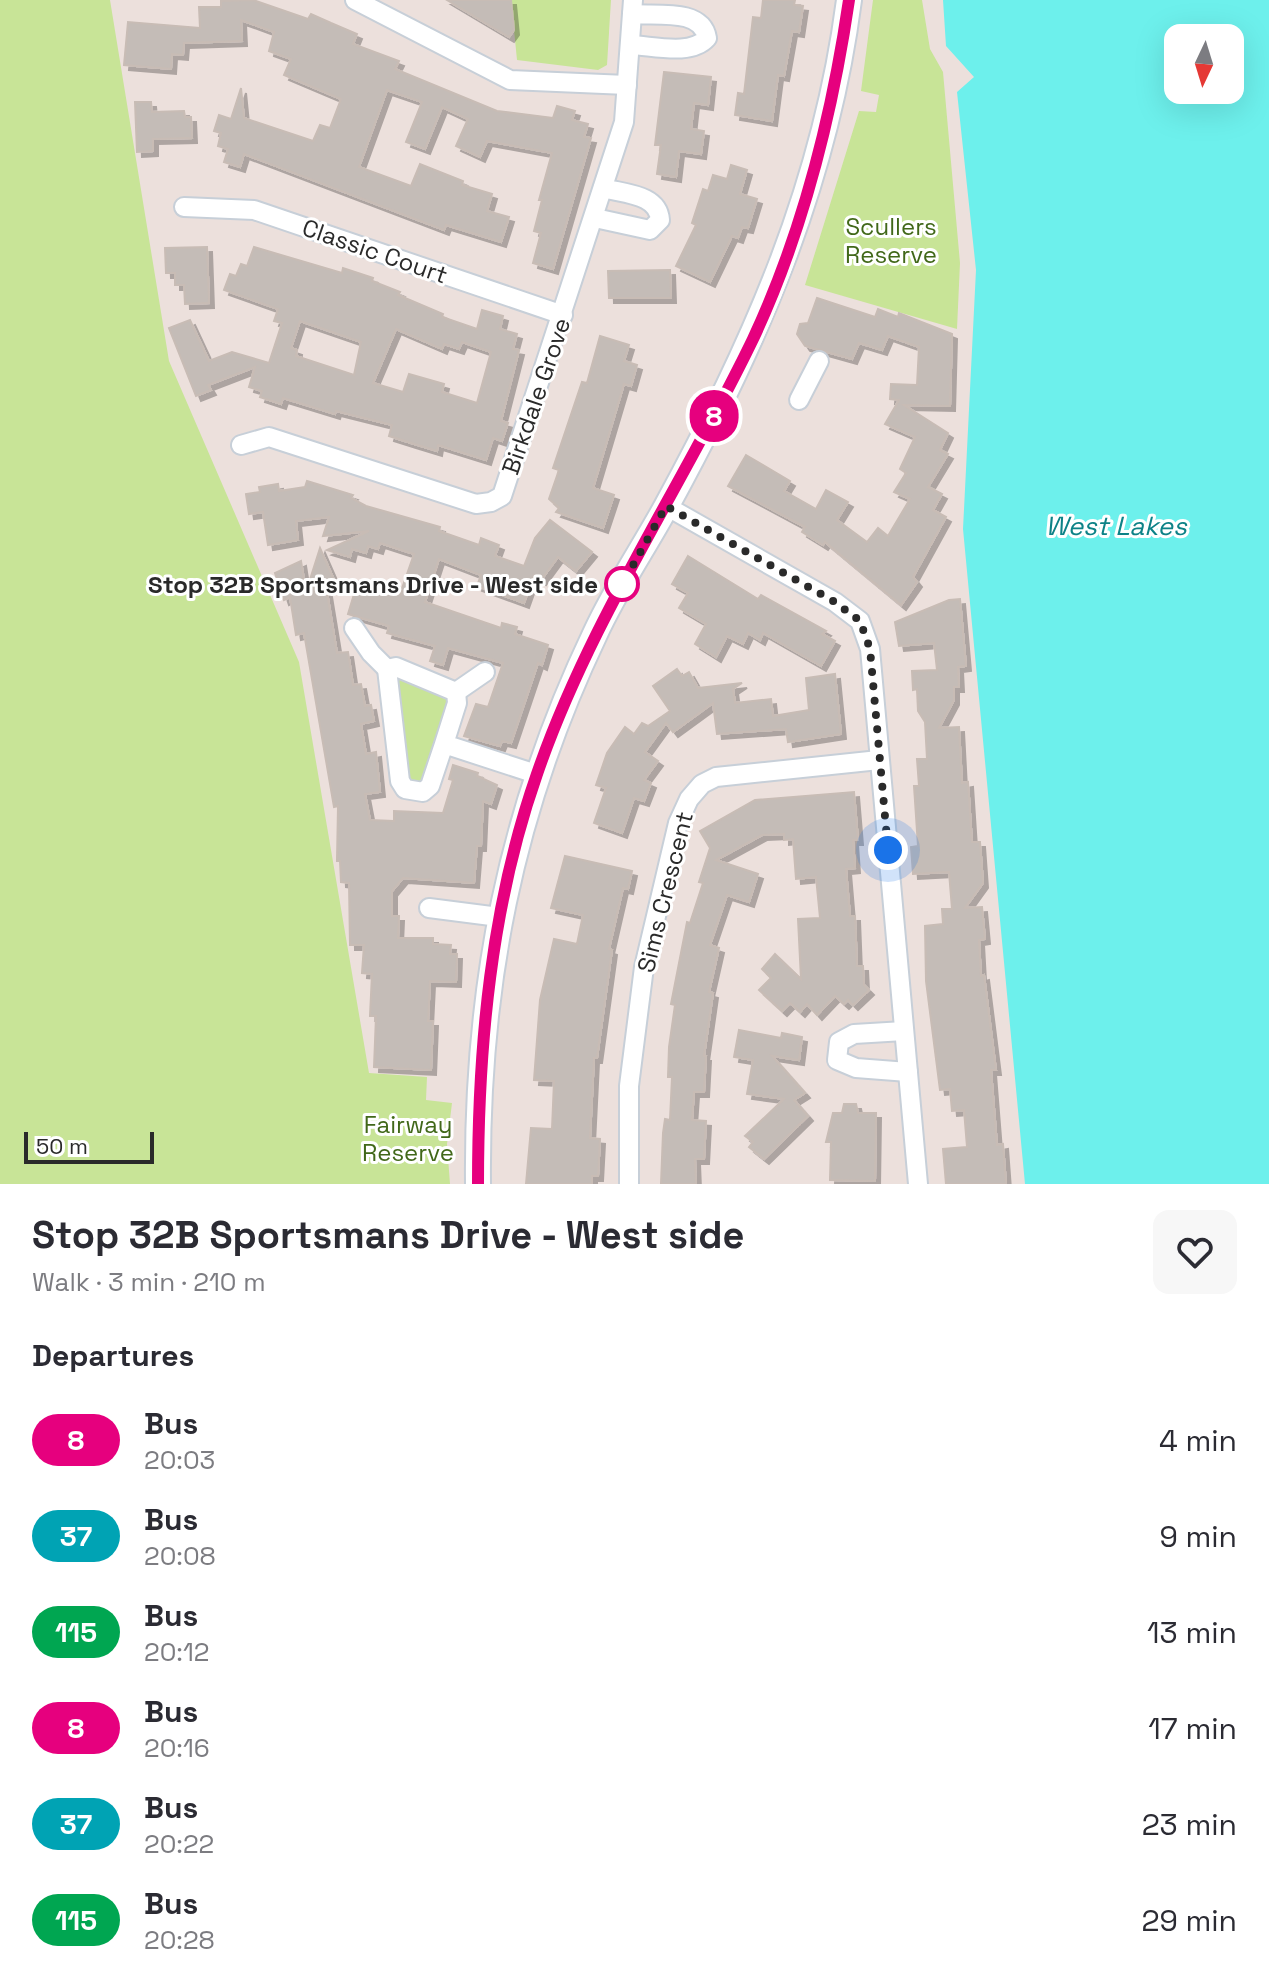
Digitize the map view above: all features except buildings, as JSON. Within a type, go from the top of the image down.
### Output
[{"type":"street","points":[[355,0],[510,80],[627,85]]},
{"type":"street","points":[[478,1184],[482,1029],[499,917],[536,774],[595,632],[666,506],[754,336],[797,229],[819,154],[849,0]]},
{"type":"street","name":"Birkdale Grove","points":[[241,445],[269,437],[476,504],[491,502],[502,496],[624,122],[633,7],[696,19],[705,26],[707,38],[700,46],[631,45]]},
{"type":"street","points":[[595,218],[641,230],[650,230],[660,220],[659,208],[652,201],[603,188]]},
{"type":"street","name":"Classic Court","points":[[184,207],[254,210],[563,315]]},
{"type":"street","points":[[799,400],[819,361]]},
{"type":"street","points":[[666,506],[835,602],[860,621],[870,649],[918,1184]]},
{"type":"street","points":[[354,628],[371,653],[387,669],[400,781],[405,789],[423,792],[430,786],[457,703],[456,692]]},
{"type":"street","points":[[387,669],[396,667],[456,692]]},
{"type":"street","points":[[456,692],[485,672]]},
{"type":"street","points":[[444,744],[536,774]]},
{"type":"street","name":"Sims Crescent","points":[[629,1184],[629,1086],[644,967],[678,823],[689,799],[702,784],[716,777],[879,760]]},
{"type":"street","points":[[429,908],[499,917]]},
{"type":"street","points":[[904,1031],[854,1034],[839,1042],[837,1060],[856,1068],[908,1072]]},
{"type":"green space","name":"Fairway Reserve","points":[[0,0],[110,0],[169,361],[299,662],[369,1073],[427,1077],[426,1100],[452,1103],[447,1144],[450,1184],[0,1184]]},
{"type":"green space","points":[[511,0],[611,0],[607,65],[598,70],[517,60]]},
{"type":"green space","name":"Scullers Reserve","points":[[873,0],[922,0],[930,49],[943,72],[960,263],[957,329],[805,285],[859,111],[876,112],[879,95],[861,91]]},
{"type":"green space","points":[[396,667],[456,692],[430,786],[405,789]]},
{"type":"water","name":"West Lakes","points":[[943,0],[1269,0],[1269,1184],[1025,1184],[963,529],[976,270],[957,92],[974,77],[946,46]]},
{"type":"bus line","name":"8","points":[[478,1184],[482,1029],[499,917],[536,774],[595,632],[666,506],[754,336],[797,229],[819,154],[849,0]]},
{"type":"place","name":"Stop 32B Sportsmans Drive - West side","points":[[622,584]]},
{"type":"route","points":[[622,584],[621,587],[666,506],[835,602],[860,621],[870,649],[888,850]]}]
